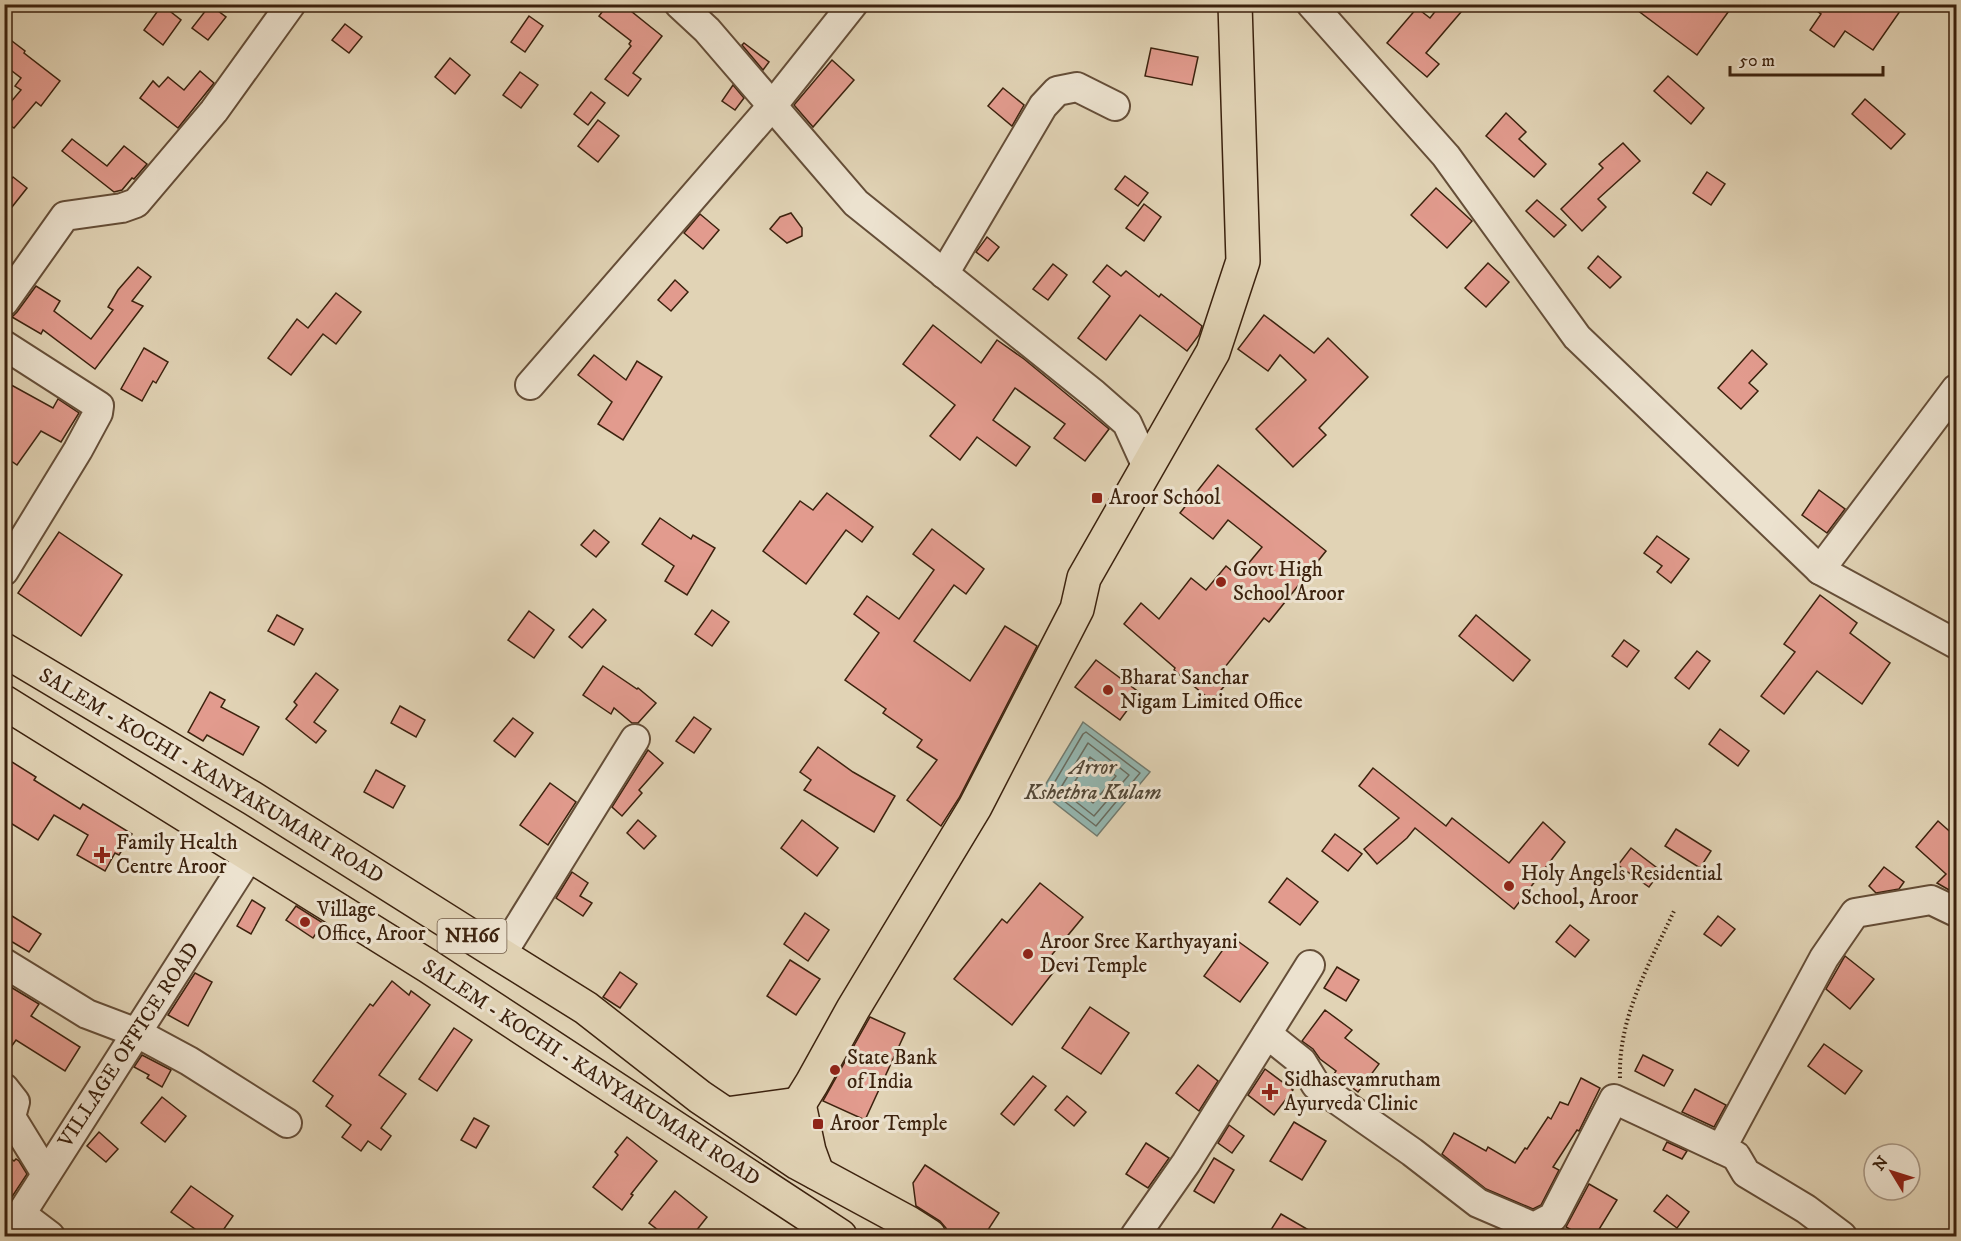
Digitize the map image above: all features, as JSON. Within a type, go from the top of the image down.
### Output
[{"type":"main road","points":[[773,1146],[975,807],[1077,609],[1084,578],[1213,352],[1244,261],[1235,4]]},
{"type":"main road","name":"SALEM - KOCHI - KANYAKUMARI ROAD","points":[[4,651],[252,798],[586,1008],[700,1097],[773,1146],[928,1236]]},
{"type":"main road","name":"SALEM - KOCHI - KANYAKUMARI ROAD","points":[[4,702],[428,966],[840,1236]]},
{"type":"main road","points":[[726,1114],[799,1104]]},
{"type":"main road","points":[[799,1104],[816,1173]]},
{"type":"street","points":[[4,302],[65,216],[122,208],[136,203],[214,111],[291,4]]},
{"type":"street","points":[[679,4],[707,30],[856,203],[1094,393],[1127,423],[1147,467]]},
{"type":"street","points":[[530,385],[772,106],[853,4]]},
{"type":"street","points":[[1311,4],[1446,156],[1577,337],[1820,570],[1956,644]]},
{"type":"street","points":[[944,274],[1042,106],[1057,91],[1077,87],[1115,106]]},
{"type":"street","points":[[4,345],[99,406],[98,413],[78,450],[4,571]]},
{"type":"street","points":[[1820,570],[1956,389]]},
{"type":"street","points":[[501,955],[635,739]]},
{"type":"street","name":"VILLAGE OFFICE ROAD","points":[[15,1225],[250,855]]},
{"type":"street","points":[[1721,1149],[1824,958],[1855,913],[1930,900],[1956,912]]},
{"type":"street","points":[[4,963],[87,1014],[137,1033],[189,1060],[287,1124]]},
{"type":"street","points":[[1135,1236],[1186,1162],[1310,965]]},
{"type":"street","points":[[1267,1034],[1302,1062],[1316,1085],[1412,1152],[1478,1203],[1534,1227],[1553,1217],[1614,1100],[1736,1156],[1746,1173],[1806,1209],[1842,1236]]},
{"type":"street","points":[[4,1088],[15,1102],[11,1117],[46,1174]]},
{"type":"street","points":[[15,1225],[50,1236]]},
{"type":"path","points":[[1621,1102],[1619,1058],[1629,1008],[1674,912]]},
{"type":"water","name":"Arror Kshethra Kulam","points":[[1083,722],[1150,772],[1097,836],[1041,792]]},
{"type":"building","points":[[608,4],[636,4],[631,11],[662,36],[633,73],[641,79],[628,96],[605,79],[631,46],[629,44],[631,41],[599,16]]},
{"type":"building","points":[[1441,4],[1452,4],[1461,12],[1426,53],[1439,64],[1427,77],[1387,43],[1417,8],[1430,18]]},
{"type":"building","points":[[1629,4],[1734,4],[1697,55]]},
{"type":"building","points":[[1807,4],[1905,4],[1873,50],[1845,31],[1834,47],[1810,30],[1821,14]]},
{"type":"building","points":[[162,5],[181,20],[163,45],[144,30]]},
{"type":"building","points":[[210,5],[226,17],[208,40],[192,28]]},
{"type":"building","points":[[529,16],[543,26],[525,52],[511,42]]},
{"type":"building","points":[[345,24],[362,37],[349,53],[332,40]]},
{"type":"building","points":[[4,35],[60,81],[41,106],[36,102],[14,128],[4,121],[4,110],[21,90],[15,86],[21,78],[4,65]]},
{"type":"building","points":[[744,43],[769,62],[763,70],[742,45]]},
{"type":"building","points":[[1151,48],[1198,57],[1192,85],[1145,76]]},
{"type":"building","points":[[450,58],[470,75],[455,94],[435,77]]},
{"type":"building","points":[[832,60],[854,80],[813,127],[794,105]]},
{"type":"building","points":[[200,71],[214,83],[178,128],[140,98],[153,81],[159,87],[168,77],[184,90]]},
{"type":"building","points":[[520,72],[538,85],[521,108],[503,95]]},
{"type":"building","points":[[1668,76],[1704,108],[1691,124],[1654,91]]},
{"type":"building","points":[[733,85],[744,98],[735,110],[722,101]]},
{"type":"building","points":[[1003,88],[1024,105],[1012,126],[988,106]]},
{"type":"building","points":[[591,92],[605,103],[588,125],[574,114]]},
{"type":"building","points":[[1865,99],[1905,134],[1891,149],[1852,114]]},
{"type":"building","points":[[1506,113],[1526,132],[1519,139],[1546,164],[1534,177],[1486,136]]},
{"type":"building","points":[[598,120],[619,136],[598,162],[578,146]]},
{"type":"building","points":[[72,139],[107,166],[124,146],[147,164],[122,190],[114,192],[62,151]]},
{"type":"building","points":[[1623,143],[1640,161],[1598,199],[1606,207],[1582,231],[1561,209],[1603,168],[1599,164]]},
{"type":"building","points":[[1707,172],[1725,184],[1711,205],[1693,193]]},
{"type":"building","points":[[1125,176],[1148,193],[1138,206],[1115,189]]},
{"type":"building","points":[[13,177],[27,188],[4,217],[4,188]]},
{"type":"building","points":[[1436,188],[1472,221],[1447,248],[1411,215]]},
{"type":"building","points":[[1537,200],[1566,225],[1554,237],[1526,211]]},
{"type":"building","points":[[1144,204],[1161,217],[1144,241],[1126,228]]},
{"type":"building","points":[[791,213],[802,228],[802,236],[787,243],[770,229],[780,217]]},
{"type":"building","points":[[700,214],[719,230],[703,249],[684,233]]},
{"type":"building","points":[[987,237],[999,247],[988,261],[976,252]]},
{"type":"building","points":[[1598,256],[1621,277],[1610,288],[1588,268]]},
{"type":"building","points":[[1488,263],[1509,282],[1486,307],[1465,288]]},
{"type":"building","points":[[1053,264],[1067,275],[1048,300],[1033,289]]},
{"type":"building","points":[[1107,265],[1121,276],[1126,271],[1159,297],[1161,294],[1202,326],[1199,335],[1187,351],[1140,315],[1106,360],[1078,338],[1110,296],[1093,282]]},
{"type":"building","points":[[138,267],[151,277],[132,301],[143,306],[95,369],[43,330],[41,334],[12,317],[36,286],[60,301],[54,311],[91,339],[113,310],[108,307],[118,290]]},
{"type":"building","points":[[675,280],[688,292],[671,311],[658,300]]},
{"type":"building","points":[[336,293],[361,312],[336,344],[323,334],[291,375],[268,358],[297,319],[308,328]]},
{"type":"building","points":[[1264,315],[1314,353],[1328,338],[1368,377],[1319,428],[1326,435],[1293,467],[1256,429],[1306,380],[1280,355],[1268,371],[1238,349]]},
{"type":"building","points":[[933,325],[981,363],[997,340],[1024,359],[1109,429],[1085,461],[1054,438],[1065,424],[1015,388],[993,420],[1030,447],[1016,466],[977,437],[960,460],[930,436],[955,405],[903,364]]},
{"type":"building","points":[[144,348],[168,362],[156,383],[153,381],[142,401],[121,389]]},
{"type":"building","points":[[1752,350],[1767,364],[1749,383],[1758,391],[1741,409],[1718,388]]},
{"type":"building","points":[[594,355],[626,380],[637,361],[662,377],[623,440],[598,424],[612,402],[578,375]]},
{"type":"building","points":[[4,381],[53,408],[58,399],[79,413],[61,442],[41,431],[17,465],[4,456]]},
{"type":"building","points":[[1218,465],[1326,551],[1269,622],[1264,618],[1217,677],[1226,684],[1212,701],[1124,624],[1141,603],[1159,619],[1191,578],[1206,590],[1226,566],[1238,576],[1262,547],[1228,520],[1213,539],[1180,513]]},
{"type":"building","points":[[1819,490],[1845,509],[1827,533],[1802,515]]},
{"type":"building","points":[[827,493],[873,527],[862,542],[846,530],[806,584],[763,551],[800,501],[813,510]]},
{"type":"building","points":[[660,518],[691,539],[693,535],[715,548],[687,595],[665,581],[674,566],[642,544]]},
{"type":"building","points":[[932,529],[984,569],[966,594],[954,585],[914,641],[970,681],[1005,626],[1037,646],[959,798],[941,826],[907,800],[937,760],[917,747],[922,740],[883,713],[886,709],[845,680],[879,633],[854,614],[867,596],[899,619],[934,570],[913,554]]},
{"type":"building","points":[[594,530],[609,542],[596,557],[581,545]]},
{"type":"building","points":[[59,532],[122,575],[81,636],[18,593]]},
{"type":"building","points":[[1657,536],[1689,559],[1671,583],[1657,572],[1662,566],[1644,553]]},
{"type":"building","points":[[1820,595],[1857,623],[1850,633],[1890,663],[1862,704],[1817,671],[1784,714],[1761,696],[1795,652],[1784,644]]},
{"type":"building","points":[[593,609],[606,620],[582,648],[569,637]]},
{"type":"building","points":[[712,610],[729,622],[712,646],[695,634]]},
{"type":"building","points":[[529,611],[554,630],[534,658],[508,640]]},
{"type":"building","points":[[277,615],[303,629],[294,645],[268,631]]},
{"type":"building","points":[[1476,615],[1530,660],[1513,681],[1459,636]]},
{"type":"building","points":[[1624,640],[1639,651],[1627,667],[1612,656]]},
{"type":"building","points":[[1697,651],[1710,661],[1689,689],[1675,678]]},
{"type":"building","name":"Bharat Sanchar Nigam Limited Office","points":[[1096,660],[1140,693],[1120,720],[1075,687]]},
{"type":"building","points":[[603,666],[638,688],[656,703],[638,723],[632,723],[614,708],[611,714],[583,695]]},
{"type":"building","points":[[316,673],[338,690],[314,722],[326,731],[316,743],[286,719],[297,705],[294,702]]},
{"type":"building","points":[[210,692],[225,700],[221,707],[259,727],[243,755],[207,735],[203,741],[188,732]]},
{"type":"building","points":[[400,706],[425,720],[416,737],[391,723]]},
{"type":"building","points":[[694,717],[711,729],[694,753],[676,741]]},
{"type":"building","points":[[513,718],[533,733],[515,757],[494,741]]},
{"type":"building","points":[[1720,729],[1749,751],[1738,766],[1709,744]]},
{"type":"building","points":[[818,747],[853,772],[895,796],[874,832],[804,790],[811,780],[800,772]]},
{"type":"building","points":[[648,750],[663,763],[639,790],[642,793],[622,816],[612,807]]},
{"type":"building","points":[[4,757],[36,777],[34,780],[80,809],[83,804],[132,834],[119,855],[115,853],[105,871],[77,855],[88,835],[54,815],[38,840],[4,819]]},
{"type":"building","name":"Holy Angels Residential School, Aroor","points":[[1373,768],[1446,826],[1452,818],[1509,863],[1543,822],[1565,842],[1514,909],[1415,828],[1377,864],[1364,849],[1399,818],[1359,786]]},
{"type":"building","points":[[376,770],[405,786],[393,808],[364,792]]},
{"type":"building","points":[[550,783],[576,802],[548,845],[520,825]]},
{"type":"building","points":[[638,820],[656,836],[644,849],[627,833]]},
{"type":"building","points":[[802,820],[838,848],[817,876],[781,848]]},
{"type":"building","points":[[1938,821],[1956,837],[1956,894],[1937,883],[1946,874],[1916,847]]},
{"type":"building","points":[[1676,829],[1711,851],[1700,868],[1665,846]]},
{"type":"building","points":[[1335,834],[1362,854],[1348,871],[1322,851]]},
{"type":"building","points":[[1631,848],[1661,871],[1649,887],[1618,865]]},
{"type":"building","points":[[1884,867],[1904,882],[1899,889],[1876,893],[1869,886]]},
{"type":"building","points":[[572,872],[588,883],[580,896],[592,903],[583,916],[556,898]]},
{"type":"building","points":[[1287,878],[1318,902],[1300,925],[1269,902]]},
{"type":"building","name":"Aroor Sree Karthyayani Devi Temple","points":[[1040,883],[1083,917],[1050,957],[1059,965],[1012,1025],[954,979],[1002,919],[1007,923]]},
{"type":"building","points":[[252,900],[265,908],[251,934],[237,926]]},
{"type":"building","name":"Village Office, Aroor","points":[[296,906],[323,923],[313,938],[286,920]]},
{"type":"building","points":[[4,911],[41,934],[29,952],[4,937]]},
{"type":"building","points":[[805,913],[829,930],[808,961],[784,944]]},
{"type":"building","points":[[1718,916],[1735,929],[1721,946],[1704,934]]},
{"type":"building","points":[[1570,925],[1589,940],[1575,957],[1556,942]]},
{"type":"building","points":[[1232,937],[1268,963],[1240,1002],[1204,976]]},
{"type":"building","points":[[1845,956],[1874,979],[1850,1009],[1826,989]]},
{"type":"building","points":[[790,960],[820,979],[796,1015],[767,996]]},
{"type":"building","points":[[1337,967],[1359,980],[1346,1001],[1324,988]]},
{"type":"building","points":[[620,972],[637,984],[620,1008],[603,997]]},
{"type":"building","points":[[195,973],[212,982],[188,1026],[168,1015]]},
{"type":"building","points":[[392,981],[409,995],[411,991],[430,1005],[379,1075],[406,1094],[381,1128],[391,1136],[381,1150],[368,1141],[361,1151],[342,1137],[351,1125],[326,1106],[333,1096],[313,1081],[370,1004],[373,1006]]},
{"type":"building","points":[[4,983],[39,1004],[31,1016],[80,1047],[65,1071],[16,1040],[4,1057]]},
{"type":"building","points":[[1090,1007],[1129,1033],[1101,1074],[1062,1048]]},
{"type":"building","points":[[1325,1010],[1352,1030],[1345,1038],[1379,1064],[1358,1092],[1334,1074],[1336,1071],[1302,1041]]},
{"type":"building","points":[[870,1017],[905,1033],[865,1120],[823,1101]]},
{"type":"building","points":[[454,1028],[472,1040],[437,1091],[419,1079]]},
{"type":"building","points":[[1824,1044],[1862,1071],[1845,1094],[1808,1066]]},
{"type":"building","points":[[142,1055],[171,1070],[162,1087],[147,1078],[149,1075],[134,1067]]},
{"type":"building","points":[[1643,1055],[1673,1070],[1664,1086],[1635,1071]]},
{"type":"building","points":[[1198,1065],[1218,1081],[1199,1111],[1176,1093]]},
{"type":"building","name":"Sidhasevamrutham Ayurveda Clinic","points":[[1265,1069],[1293,1090],[1274,1115],[1248,1095]]},
{"type":"building","points":[[1033,1076],[1046,1086],[1014,1125],[1001,1114]]},
{"type":"building","points":[[1581,1078],[1600,1088],[1579,1131],[1577,1130],[1553,1167],[1559,1170],[1541,1205],[1533,1209],[1486,1189],[1442,1154],[1454,1133],[1486,1151],[1488,1147],[1515,1163],[1548,1117],[1551,1119],[1560,1102],[1568,1105]]},
{"type":"building","points":[[1695,1089],[1726,1105],[1714,1127],[1682,1112]]},
{"type":"building","points":[[1067,1096],[1086,1112],[1074,1126],[1055,1110]]},
{"type":"building","points":[[162,1097],[186,1116],[165,1142],[141,1123]]},
{"type":"building","points":[[474,1118],[489,1126],[476,1148],[461,1140]]},
{"type":"building","points":[[1294,1122],[1326,1141],[1302,1180],[1270,1161]]},
{"type":"building","points":[[1229,1125],[1244,1136],[1232,1153],[1218,1143]]},
{"type":"building","points":[[99,1132],[118,1149],[106,1162],[87,1146]]},
{"type":"building","points":[[627,1137],[657,1161],[631,1194],[633,1195],[622,1210],[593,1187],[618,1155],[615,1152]]},
{"type":"building","points":[[1667,1142],[1687,1151],[1682,1159],[1663,1150]]},
{"type":"building","points":[[1146,1143],[1169,1158],[1148,1188],[1126,1174]]},
{"type":"building","points":[[4,1153],[14,1161],[16,1159],[19,1161],[27,1174],[4,1209]]},
{"type":"building","points":[[1214,1158],[1234,1170],[1214,1203],[1194,1191]]},
{"type":"building","points":[[925,1165],[999,1213],[984,1236],[948,1236],[946,1228],[940,1221],[916,1206],[913,1183]]},
{"type":"building","points":[[1589,1184],[1617,1200],[1595,1236],[1582,1236],[1566,1227]]},
{"type":"building","points":[[191,1186],[233,1216],[219,1236],[205,1236],[171,1212]]},
{"type":"building","points":[[675,1191],[707,1217],[692,1236],[666,1236],[649,1223]]},
{"type":"building","points":[[1667,1195],[1689,1212],[1677,1228],[1654,1211]]},
{"type":"building","points":[[1281,1214],[1319,1236],[1267,1236]]},
{"type":"place","name":"Aroor School","points":[[1097,498]]},
{"type":"place","name":"Govt High School Aroor","points":[[1221,582]]},
{"type":"place","name":"Bharat Sanchar Nigam Limited Office","points":[[1108,690]]},
{"type":"place","name":"Family Health Centre Aroor","points":[[102,855]]},
{"type":"place","name":"Holy Angels Residential School, Aroor","points":[[1509,886]]},
{"type":"place","name":"Village Office, Aroor","points":[[305,922]]},
{"type":"place","name":"Aroor Sree Karthyayani Devi Temple","points":[[1028,954]]},
{"type":"place","name":"State Bank of India","points":[[835,1070]]},
{"type":"place","name":"Sidhasevamrutham Ayurveda Clinic","points":[[1270,1092]]},
{"type":"place","name":"Aroor Temple","points":[[818,1124]]}]
